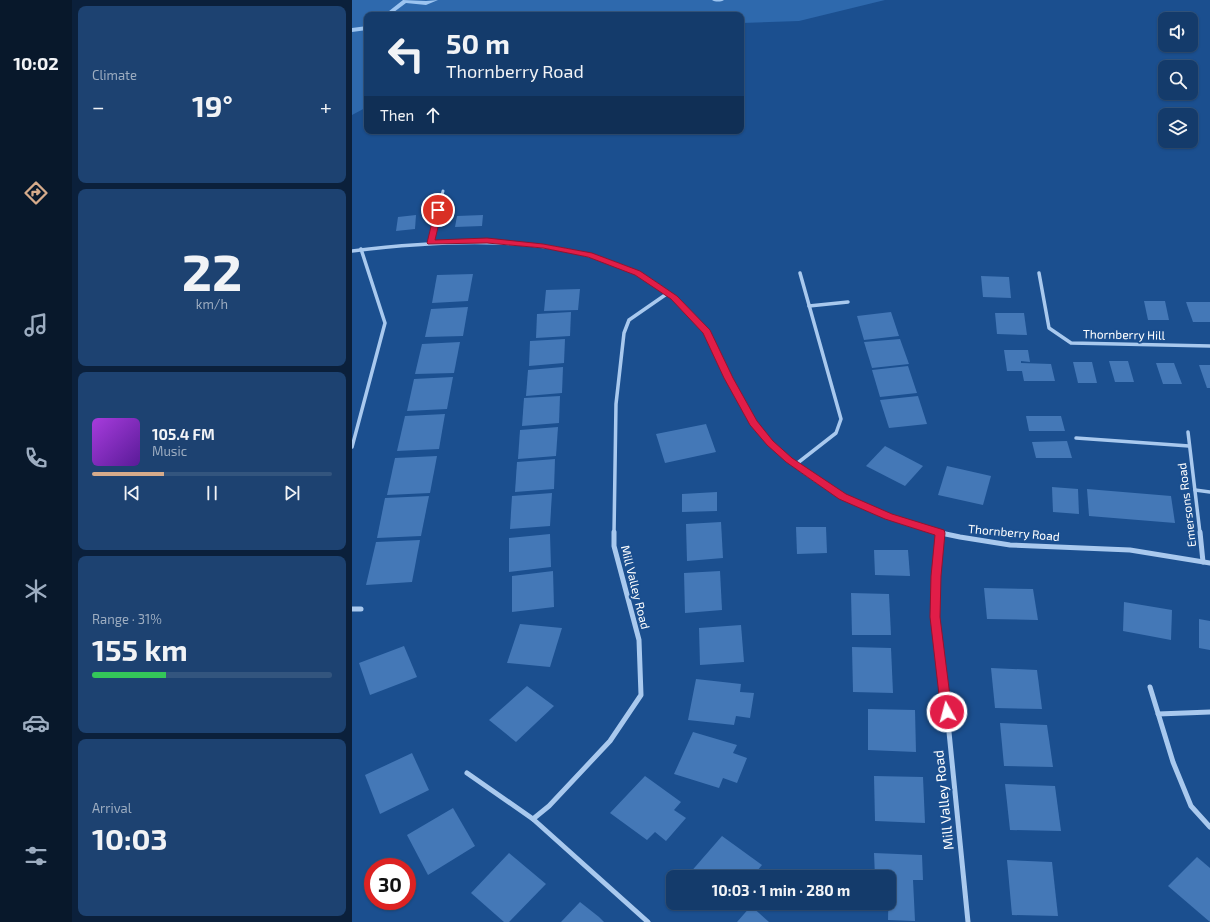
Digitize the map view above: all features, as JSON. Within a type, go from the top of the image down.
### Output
[{"type":"street","points":[[431,243],[443,191]]},
{"type":"street","points":[[352,251],[431,243],[487,240],[543,246],[590,255],[638,273],[668,293]]},
{"type":"street","points":[[352,447],[385,323],[361,249]]},
{"type":"street","points":[[795,465],[836,433],[841,418],[800,273]]},
{"type":"street","name":"Thornberry Hill","points":[[1039,273],[1049,328],[1071,343],[1210,346]]},
{"type":"street","name":"Thornberry Road","points":[[668,293],[707,332],[728,378],[754,423],[770,443],[795,465],[842,496],[906,523],[940,533],[987,542],[1034,546],[1075,546],[1119,549],[1164,554],[1210,563]]},
{"type":"street","name":"Mill Valley Road","points":[[533,819],[549,806],[610,741],[641,695],[639,640],[614,546],[616,404],[624,333],[629,320],[668,293]]},
{"type":"street","points":[[809,306],[848,302]]},
{"type":"street","name":"Emersons Road","points":[[1188,432],[1204,562]]},
{"type":"street","name":"Emersons Road","points":[[1076,438],[1189,446]]},
{"type":"street","points":[[1195,490],[1210,492]]},
{"type":"street","name":"Mill Valley Road","points":[[940,533],[936,576],[935,617],[947,712],[968,922]]},
{"type":"street","points":[[352,609],[361,609]]},
{"type":"street","points":[[1150,686],[1173,762],[1191,806],[1210,827]]},
{"type":"street","points":[[1158,714],[1210,712]]},
{"type":"street","points":[[467,773],[533,819],[648,922]]},
{"type":"shaded area","points":[[352,0],[885,0],[799,21],[744,23],[744,12],[364,12],[364,109],[352,115]]},
{"type":"building","points":[[416,215],[415,229],[396,231],[398,217]]},
{"type":"building","points":[[483,215],[482,226],[455,227],[457,216]]},
{"type":"building","points":[[473,274],[468,301],[432,303],[437,275]]},
{"type":"building","points":[[981,276],[1009,277],[1011,298],[983,297]]},
{"type":"building","points":[[580,289],[578,310],[544,311],[546,290]]},
{"type":"building","points":[[1144,301],[1165,301],[1169,320],[1148,320]]},
{"type":"building","points":[[1186,302],[1210,302],[1210,322],[1193,322]]},
{"type":"building","points":[[468,307],[463,336],[425,337],[431,309]]},
{"type":"building","points":[[571,312],[570,336],[536,338],[537,314]]},
{"type":"building","points":[[891,312],[899,336],[864,340],[857,316]]},
{"type":"building","points":[[995,313],[1024,313],[1027,335],[997,334]]},
{"type":"building","points":[[565,339],[564,363],[529,366],[530,341]]},
{"type":"building","points":[[900,339],[909,364],[872,368],[864,342]]},
{"type":"building","points":[[460,342],[454,373],[415,374],[422,344]]},
{"type":"building","points":[[1004,350],[1028,350],[1030,362],[1021,361],[1021,363],[1051,364],[1055,381],[1024,381],[1022,371],[1007,371]]},
{"type":"building","points":[[1109,361],[1128,361],[1134,382],[1115,382]]},
{"type":"building","points":[[1073,362],[1092,362],[1097,383],[1078,383]]},
{"type":"building","points":[[1156,363],[1174,363],[1182,384],[1163,384]]},
{"type":"building","points":[[1199,365],[1210,365],[1210,388],[1207,388]]},
{"type":"building","points":[[908,366],[917,393],[880,397],[872,370]]},
{"type":"building","points":[[563,367],[562,393],[526,396],[528,370]]},
{"type":"building","points":[[453,377],[447,409],[407,411],[414,379]]},
{"type":"building","points":[[560,396],[559,423],[522,426],[524,398]]},
{"type":"building","points":[[918,396],[927,424],[889,428],[880,400]]},
{"type":"building","points":[[445,414],[439,449],[397,451],[405,416]]},
{"type":"building","points":[[1026,416],[1061,416],[1065,431],[1029,431]]},
{"type":"building","points":[[706,424],[716,452],[665,463],[656,434]]},
{"type":"building","points":[[558,427],[556,456],[518,459],[520,430]]},
{"type":"building","points":[[1067,441],[1072,458],[1036,458],[1032,442]]},
{"type":"building","points":[[885,446],[923,466],[905,486],[866,466]]},
{"type":"building","points":[[437,456],[430,493],[387,495],[395,458]]},
{"type":"building","points":[[555,459],[554,489],[515,492],[517,462]]},
{"type":"building","points":[[947,466],[991,476],[983,505],[938,495]]},
{"type":"building","points":[[1052,487],[1078,489],[1079,514],[1053,512]]},
{"type":"building","points":[[1087,489],[1171,496],[1175,523],[1089,516]]},
{"type":"building","points":[[717,492],[717,511],[682,512],[682,494]]},
{"type":"building","points":[[552,493],[550,526],[510,529],[512,496]]},
{"type":"building","points":[[429,496],[421,536],[377,538],[385,498]]},
{"type":"building","points":[[721,522],[723,558],[687,561],[686,524]]},
{"type":"building","points":[[796,527],[826,527],[827,553],[797,554]]},
{"type":"building","points":[[550,534],[551,567],[509,572],[509,538]]},
{"type":"building","points":[[420,540],[412,582],[366,585],[376,542]]},
{"type":"building","points":[[874,550],[908,550],[910,576],[875,575]]},
{"type":"building","points":[[553,571],[554,607],[512,612],[512,576]]},
{"type":"building","points":[[720,571],[722,610],[685,613],[684,573]]},
{"type":"building","points":[[984,588],[1033,589],[1038,620],[987,619]]},
{"type":"building","points":[[851,593],[889,594],[891,635],[852,635]]},
{"type":"building","points":[[1124,602],[1172,610],[1171,640],[1123,631]]},
{"type":"building","points":[[1199,619],[1210,621],[1210,650],[1199,648]]},
{"type":"building","points":[[520,624],[562,628],[550,667],[507,663]]},
{"type":"building","points":[[741,625],[744,662],[700,665],[699,628]]},
{"type":"building","points":[[404,646],[417,677],[370,695],[359,663]]},
{"type":"building","points":[[852,647],[891,648],[893,693],[853,692]]},
{"type":"building","points":[[991,668],[1037,670],[1042,709],[995,708]]},
{"type":"building","points":[[696,679],[741,684],[740,692],[754,693],[750,718],[736,716],[734,725],[688,720]]},
{"type":"building","points":[[527,686],[554,706],[516,742],[489,720]]},
{"type":"building","points":[[868,709],[915,710],[916,752],[868,750]]},
{"type":"building","points":[[1000,723],[1047,725],[1053,767],[1004,766]]},
{"type":"building","points":[[693,732],[737,745],[733,753],[747,758],[737,783],[723,778],[719,788],[674,774]]},
{"type":"building","points":[[412,753],[429,790],[380,814],[365,775]]},
{"type":"building","points":[[645,776],[681,802],[674,810],[686,818],[666,841],[655,832],[647,840],[610,813]]},
{"type":"building","points":[[874,776],[923,777],[925,823],[875,821]]},
{"type":"building","points":[[1005,784],[1055,786],[1061,831],[1010,830]]},
{"type":"building","points":[[453,808],[475,846],[428,875],[407,835]]},
{"type":"building","points":[[722,836],[762,865],[758,870],[692,870]]},
{"type":"building","points":[[509,853],[546,884],[509,922],[504,922],[471,893]]},
{"type":"building","points":[[874,853],[922,855],[923,880],[913,880],[915,921],[888,920],[888,910],[896,910],[896,870],[875,870]]},
{"type":"building","points":[[1197,857],[1210,868],[1210,922],[1168,886]]},
{"type":"building","points":[[1007,860],[1052,862],[1058,916],[1012,915]]},
{"type":"building","points":[[580,902],[599,917],[604,922],[561,922]]},
{"type":"building","points":[[748,910],[756,910],[769,922],[737,922]]},
{"type":"waterway","points":[[391,12],[405,1],[426,3],[435,0]]},
{"type":"waterway","points":[[715,0],[721,0]]},
{"type":"waterway","points":[[352,30],[364,28]]},
{"type":"route","points":[[438,210],[431,243],[487,240],[543,246],[590,255],[638,273],[674,298],[698,321],[707,332],[719,355],[728,378],[754,423],[770,443],[789,460],[842,496],[913,526],[940,533],[936,576],[935,617],[947,712]]}]
